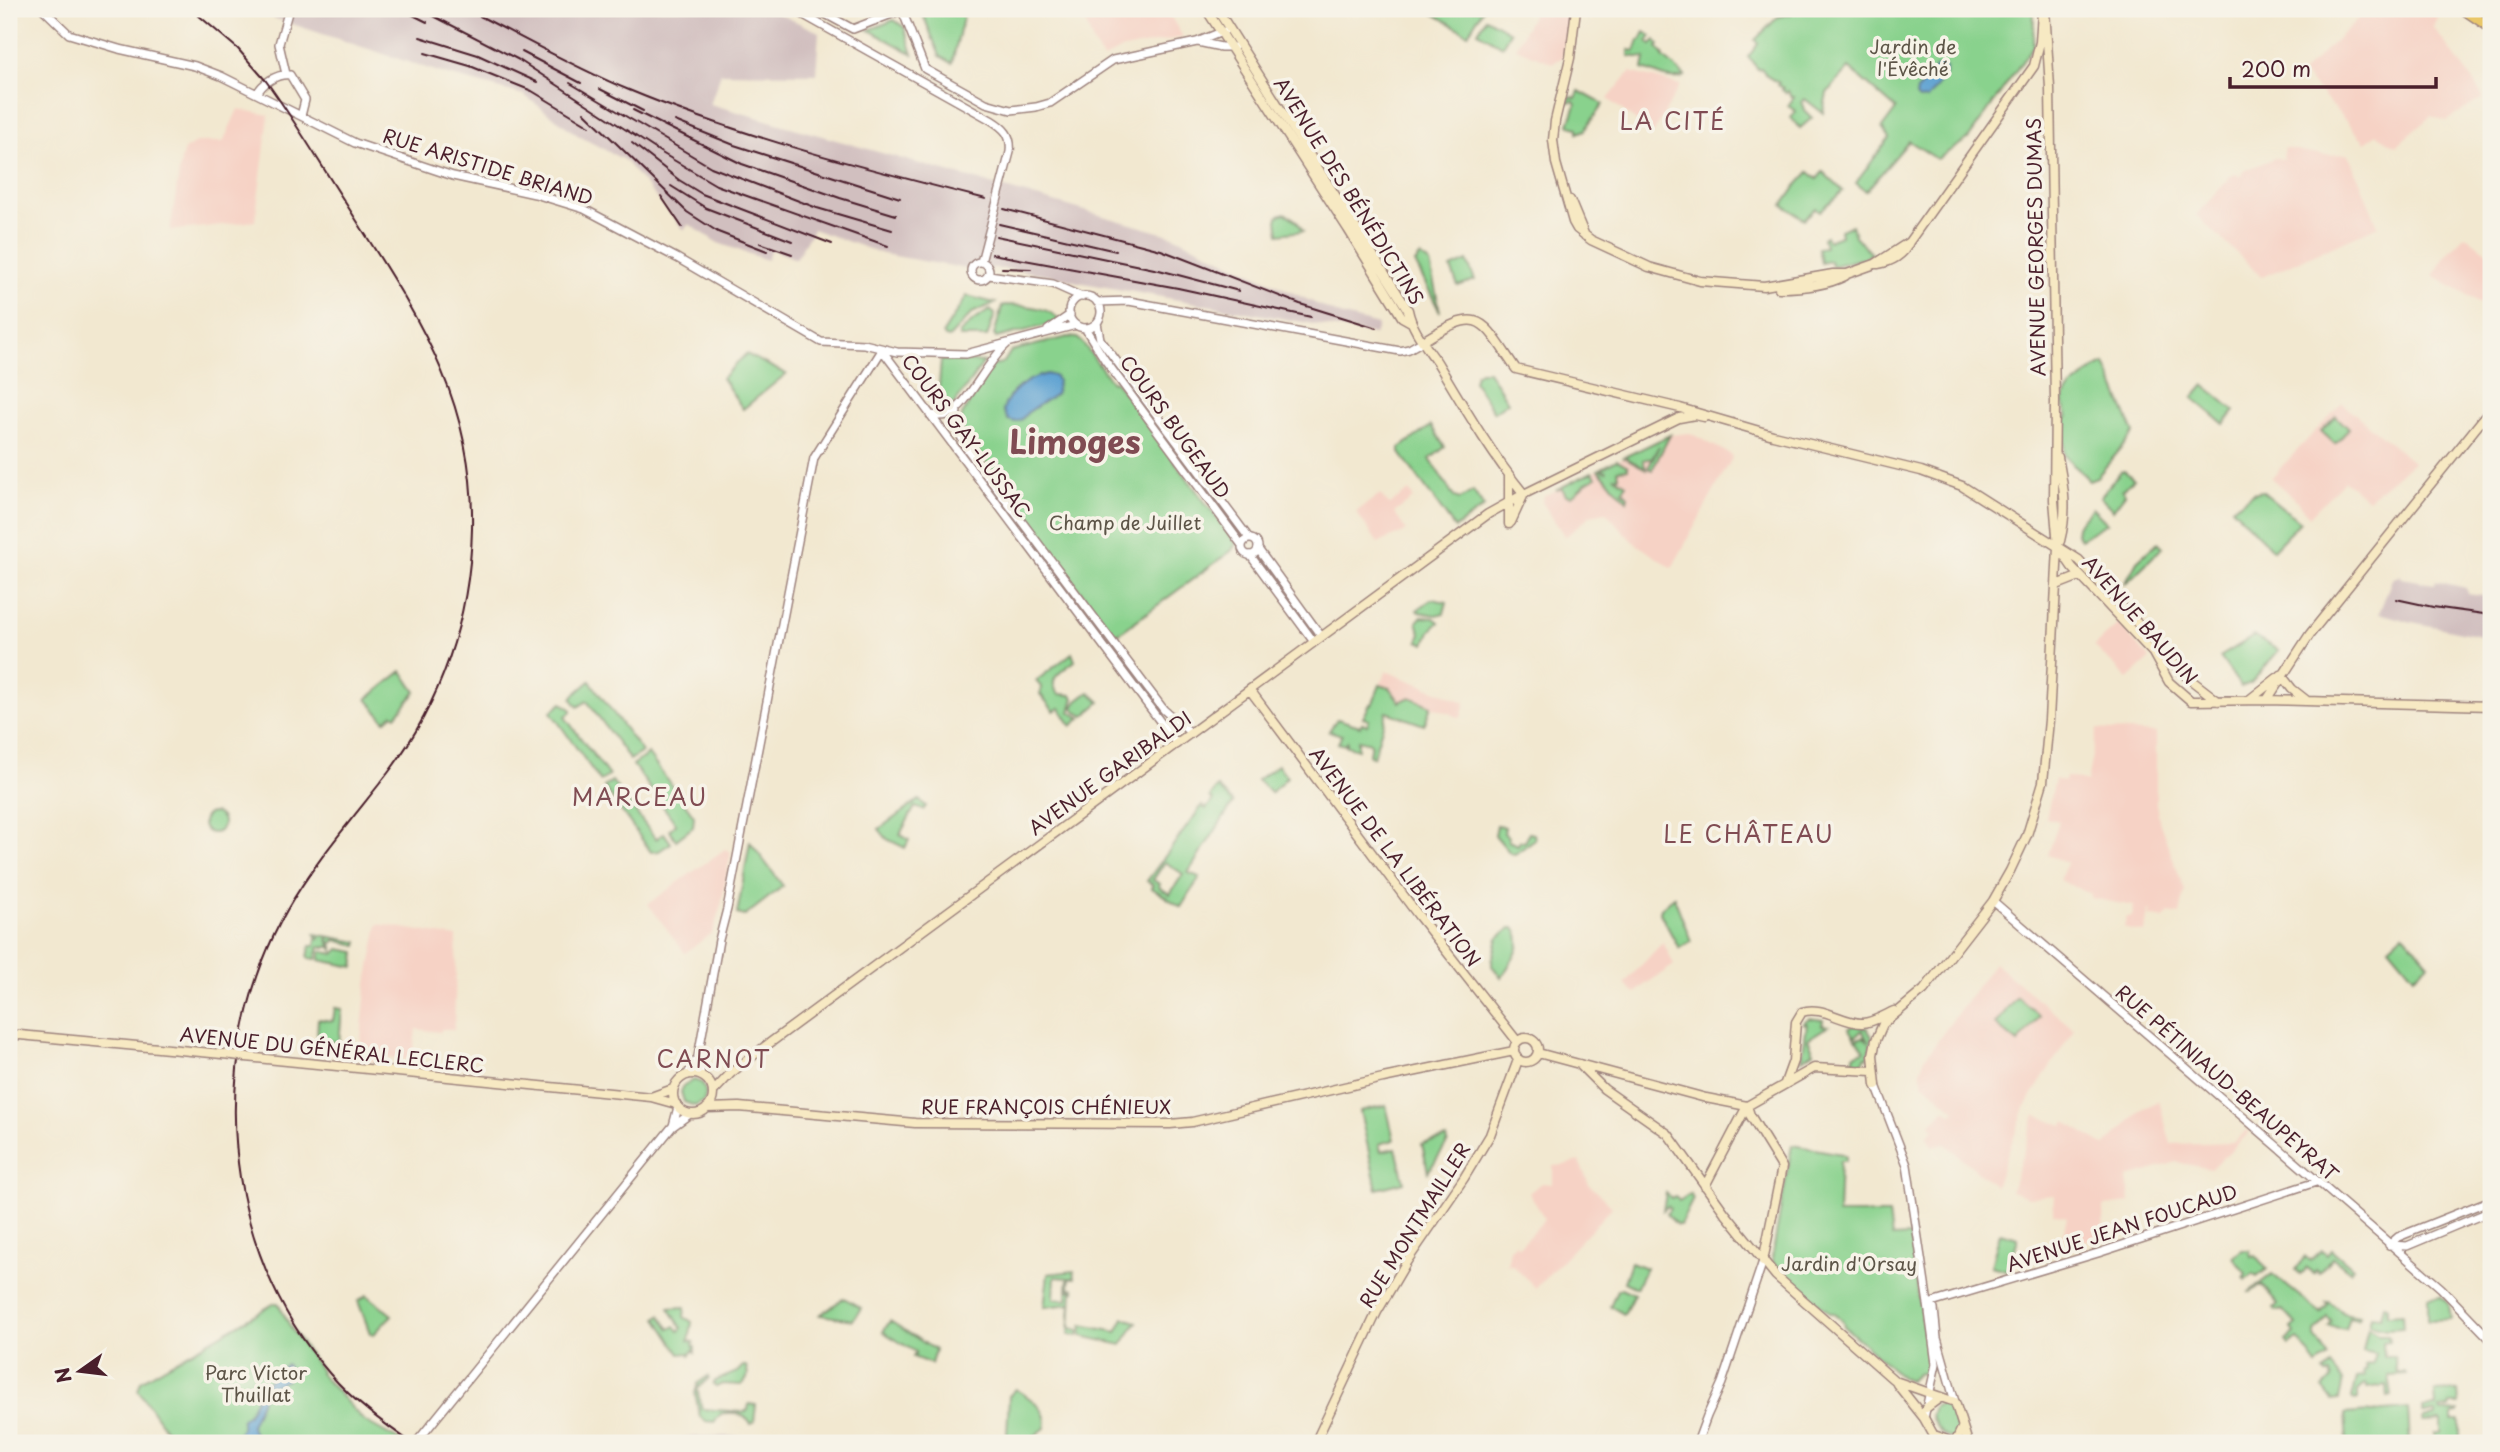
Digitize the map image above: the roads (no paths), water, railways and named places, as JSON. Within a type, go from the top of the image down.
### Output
[{"type":"main road","points":[[1206,9],[1225,30]]},
{"type":"main road","points":[[1217,9],[1225,30]]},
{"type":"main road","points":[[1576,9],[1570,58],[1553,130],[1556,163],[1568,208],[1577,229],[1649,267],[1677,276],[1700,281],[1778,288],[1803,287],[1834,281],[1894,258],[1906,250],[1909,242],[2049,48]]},
{"type":"main road","points":[[2034,66],[2040,42],[2043,9]]},
{"type":"main road","name":"AVENUE GEORGES DUMAS","points":[[1866,1023],[1882,1020],[1924,990],[1993,901],[2027,835],[2042,790],[2049,720],[2058,547],[2066,520],[2056,446],[2049,48],[2043,9]]},
{"type":"main road","points":[[2463,9],[2491,28]]},
{"type":"main road","points":[[2482,9],[2491,14]]},
{"type":"main road","name":"AVENUE DES BÉNÉDICTINS","points":[[1225,30],[1408,310],[1411,322],[1509,475],[1524,494]]},
{"type":"main road","points":[[1566,195],[1584,231]]},
{"type":"main road","points":[[1423,341],[1446,327],[1464,320],[1474,320],[1486,327],[1516,369],[1654,404],[1680,408],[1704,417],[1921,471],[1952,482],[2058,547]]},
{"type":"main road","points":[[1654,404],[1672,422]]},
{"type":"main road","points":[[2267,700],[2281,675],[2311,634],[2491,409]]},
{"type":"main road","name":"AVENUE GARIBALDI","points":[[713,1093],[731,1073],[1462,533],[1524,494],[1672,422],[1685,416],[1704,417]]},
{"type":"main road","points":[[1509,475],[1509,524],[1524,494]]},
{"type":"main road","name":"AVENUE BAUDIN","points":[[2058,547],[2080,576],[2153,653],[2169,682],[2191,701],[2267,700],[2491,706]]},
{"type":"main road","name":"AVENUE BAUDIN","points":[[2058,547],[2079,560],[2187,677],[2218,701]]},
{"type":"main road","points":[[2057,585],[2080,576]]},
{"type":"main road","points":[[2249,701],[2281,675]]},
{"type":"main road","points":[[2281,675],[2296,694],[2309,702]]},
{"type":"main road","name":"AVENUE DE LA LIBÉRATION","points":[[1250,690],[1418,915],[1517,1041]]},
{"type":"main road","points":[[1785,1083],[1793,1061],[1796,1022],[1802,1012],[1821,1011],[1844,1020],[1866,1023],[1874,1036]]},
{"type":"main road","points":[[1876,1086],[1873,1071],[1874,1036],[1882,1020]]},
{"type":"main road","name":"AVENUE DU GÉNÉRAL LECLERC","points":[[9,1034],[651,1097],[677,1106]]},
{"type":"main road","points":[[1530,1039],[1536,1044],[1538,1053],[1530,1061],[1518,1060],[1514,1051],[1517,1041],[1530,1039]]},
{"type":"main road","name":"RUE FRANÇOIS CHÉNIEUX","points":[[707,1108],[739,1107],[915,1123],[1170,1124],[1192,1122],[1514,1051]]},
{"type":"main road","points":[[1538,1053],[1706,1098],[1747,1105]]},
{"type":"main road","name":"RUE MONTMAILLER","points":[[1315,1443],[1367,1330],[1407,1261],[1490,1135],[1518,1060]]},
{"type":"main road","points":[[1793,1061],[1809,1070]]},
{"type":"main road","points":[[1579,1064],[1610,1093],[1668,1134],[1763,1261],[1895,1381],[1924,1418],[1937,1441],[1955,1443],[1962,1428]]},
{"type":"main road","points":[[1705,1186],[1747,1105],[1809,1070],[1820,1067],[1873,1071]]},
{"type":"main road","points":[[1607,1072],[1605,1080],[1610,1093]]},
{"type":"main road","name":"AVENUE GARIBALDI","points":[[704,1078],[731,1073]]},
{"type":"main road","points":[[687,1075],[704,1078],[713,1093],[707,1108],[690,1114],[677,1106],[673,1089],[676,1083],[687,1075]]},
{"type":"main road","name":"AVENUE DU GÉNÉRAL LECLERC","points":[[651,1097],[673,1089]]},
{"type":"main road","name":"RUE FRANÇOIS CHÉNIEUX","points":[[713,1093],[721,1101],[739,1107]]},
{"type":"main road","points":[[1747,1105],[1750,1115],[1782,1167],[1763,1261]]},
{"type":"main road","points":[[1895,1381],[1955,1402],[1968,1443]]},
{"type":"main road","points":[[1926,1408],[1941,1397]]},
{"type":"street","name":"RUE ARISTIDE BRIAND","points":[[43,9],[61,28],[76,37],[119,50],[195,66],[355,144],[453,177],[535,194],[584,209],[720,282],[821,342],[863,344],[909,353],[966,354],[1076,325]]},
{"type":"street","points":[[289,9],[279,50],[286,74],[293,78],[304,95],[305,105],[301,116]]},
{"type":"street","points":[[786,9],[803,11],[997,124],[1008,134],[1010,152],[981,262],[972,267],[972,275],[981,280],[989,275],[1053,284],[1069,293],[1090,297],[1097,302],[1101,313]]},
{"type":"street","points":[[816,9],[853,29],[902,9],[925,69],[986,103],[1002,109],[1019,110],[1050,103],[1114,60],[1197,42],[1225,30]]},
{"type":"street","points":[[1197,42],[1236,47]]},
{"type":"street","points":[[257,94],[260,88],[286,74]]},
{"type":"street","points":[[981,262],[988,267],[989,275]]},
{"type":"street","points":[[1039,334],[1060,323],[1070,314],[1073,303],[1069,293]]},
{"type":"street","points":[[1073,303],[1082,297]]},
{"type":"street","points":[[1097,302],[1124,300],[1400,351],[1423,341]]},
{"type":"street","points":[[1070,314],[1076,325],[1085,328],[1097,323],[1101,313],[1117,301]]},
{"type":"street","name":"COURS BUGEAUD","points":[[1097,323],[1100,340],[1249,538]]},
{"type":"street","name":"COURS BUGEAUD","points":[[1085,328],[1105,360],[1241,544]]},
{"type":"street","points":[[930,415],[945,415],[957,409],[1005,345]]},
{"type":"street","points":[[687,1075],[698,1057],[814,458],[882,349]]},
{"type":"street","name":"COURS GAY-LUSSAC","points":[[882,349],[1177,744]]},
{"type":"street","name":"COURS GAY-LUSSAC","points":[[957,409],[956,426],[967,449],[1164,710],[1191,733]]},
{"type":"street","points":[[1314,642],[1250,555],[1243,552],[1241,544],[1249,538],[1257,542],[1258,550],[1321,636]]},
{"type":"street","points":[[1250,555],[1258,550]]},
{"type":"street","name":"RUE PÉTINIAUD-BEAUPEYRAT","points":[[1993,901],[2441,1288],[2489,1336]]},
{"type":"street","points":[[698,1057],[704,1078]]},
{"type":"street","points":[[1876,1086],[1906,1159],[1928,1304],[1936,1364],[1924,1418]]},
{"type":"street","points":[[673,1127],[677,1106]]},
{"type":"street","points":[[416,1443],[657,1146],[673,1127],[690,1114]]},
{"type":"street","name":"AVENUE JEAN FOUCAUD","points":[[1928,1304],[2098,1253],[2316,1182]]},
{"type":"street","points":[[2389,1245],[2398,1237],[2491,1200]]},
{"type":"street","points":[[2389,1245],[2407,1246],[2491,1212]]},
{"type":"street","points":[[1698,1443],[1763,1261]]},
{"type":"street","points":[[1928,1304],[1934,1309],[1937,1338],[1955,1402]]},
{"type":"street","points":[[1917,1390],[1934,1375]]},
{"type":"water","points":[[1941,65],[1946,68],[1946,75],[1927,99],[1919,100],[1916,97],[1917,91],[1936,67]]},
{"type":"water","points":[[1047,374],[1058,381],[1056,394],[1021,420],[1008,420],[1003,410],[1014,391],[1026,382]]},
{"type":"water","points":[[286,1364],[291,1371],[287,1380],[268,1385],[251,1425],[257,1439],[271,1443],[245,1443],[238,1433],[242,1428],[242,1418],[247,1415],[263,1386]]},
{"type":"railway","points":[[191,9],[238,49],[266,81],[397,286],[437,360],[452,398],[463,439],[470,482],[470,562],[459,627],[449,658],[437,689],[407,746],[322,857],[287,910],[261,966],[244,1026],[236,1087],[236,1149],[246,1210],[265,1268],[293,1324],[330,1374],[358,1402],[412,1443]]},
{"type":"railway","points":[[401,9],[427,22]]},
{"type":"railway","points":[[420,9],[519,60],[660,152],[716,185],[888,246]]},
{"type":"railway","points":[[466,9],[588,71],[672,107],[805,151],[986,199]]},
{"type":"railway","points":[[420,37],[478,55],[537,82]]},
{"type":"railway","points":[[522,52],[581,83]]},
{"type":"railway","points":[[425,53],[470,66],[532,91],[590,126]]},
{"type":"railway","points":[[570,83],[711,167],[817,208],[892,230]]},
{"type":"railway","points":[[600,89],[643,111]]},
{"type":"railway","points":[[633,110],[742,164],[896,215]]},
{"type":"railway","points":[[584,112],[687,212],[718,232],[767,251]]},
{"type":"railway","points":[[675,121],[734,145],[900,198]]},
{"type":"railway","points":[[632,143],[679,180],[702,194],[832,244]]},
{"type":"railway","points":[[671,186],[706,208],[792,241]]},
{"type":"railway","points":[[661,196],[682,227]]},
{"type":"railway","points":[[1004,209],[1161,250],[1300,304],[1377,328]]},
{"type":"railway","points":[[999,224],[1116,251]]},
{"type":"railway","points":[[996,236],[1159,270],[1239,291]]},
{"type":"railway","points":[[760,243],[792,254]]},
{"type":"railway","points":[[992,254],[1178,288],[1311,317]]},
{"type":"railway","points":[[1002,268],[1031,269]]},
{"type":"railway","points":[[2396,599],[2491,615]]},
{"type":"district","name":"LA CITÉ","points":[[1673,122]]},
{"type":"district","name":"Limoges","points":[[1075,442]]},
{"type":"district","name":"MARCEAU","points":[[640,798]]},
{"type":"district","name":"LE CHÂTEAU","points":[[1749,835]]},
{"type":"district","name":"CARNOT","points":[[714,1060]]},
{"type":"park label","name":"Jardin de l'Évêché","points":[[1913,58]]},
{"type":"park label","name":"Champ de Juillet","points":[[1125,523]]},
{"type":"park label","name":"Jardin d'Orsay","points":[[1849,1264]]},
{"type":"park label","name":"Parc Victor Thuillat","points":[[256,1384]]}]
